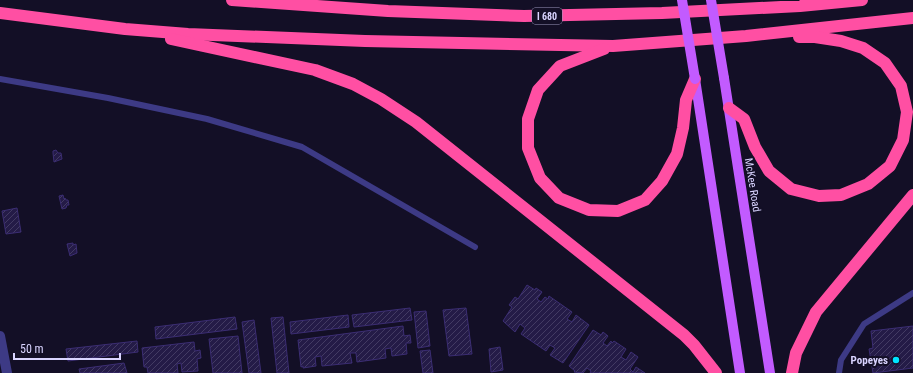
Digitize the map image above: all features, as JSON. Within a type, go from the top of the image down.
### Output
[{"type":"highway","name":"I 680","points":[[232,0],[388,11],[524,16],[662,14],[800,6],[862,0]]},
{"type":"highway","points":[[0,13],[125,29],[188,34],[365,41],[613,46],[746,36],[913,18]]},
{"type":"highway","points":[[125,29],[315,70],[353,84],[381,99],[416,122],[684,335],[694,345],[716,373]]},
{"type":"highway","points":[[729,108],[744,119],[755,147],[769,170],[791,189],[819,196],[841,195],[868,184],[890,166],[903,140],[907,112],[901,86],[886,63],[863,48],[841,41],[814,37],[746,36]]},
{"type":"highway","points":[[613,46],[560,66],[538,90],[528,119],[528,148],[540,178],[559,198],[589,210],[618,211],[645,200],[662,181],[677,154],[683,128],[686,100],[695,79]]},
{"type":"highway","points":[[792,373],[796,353],[816,312],[913,195]]},
{"type":"main road","points":[[682,0],[740,373]]},
{"type":"main road","name":"McKee Road","points":[[710,0],[729,108],[770,373]]},
{"type":"street","points":[[0,336],[7,373]]},
{"type":"lane","points":[[0,79],[108,98],[207,120],[302,146],[475,247]]},
{"type":"lane","points":[[839,373],[841,360],[864,324],[913,293]]},
{"type":"building","points":[[56,150],[58,153],[61,153],[62,159],[54,162],[53,151]]},
{"type":"building","points":[[63,195],[64,199],[65,198],[68,200],[69,205],[62,209],[59,196]]},
{"type":"building","points":[[17,208],[21,232],[6,234],[2,211]]},
{"type":"building","points":[[73,243],[73,245],[76,244],[77,253],[70,256],[67,244]]},
{"type":"building","points":[[527,285],[542,292],[537,299],[541,302],[545,297],[548,299],[549,296],[572,312],[567,319],[572,322],[576,315],[589,325],[563,363],[550,355],[555,348],[550,345],[546,351],[521,334],[525,328],[520,324],[515,332],[503,321],[512,307],[509,305],[515,297],[518,299]]},
{"type":"building","points":[[410,308],[412,320],[354,327],[352,315]]},
{"type":"building","points":[[466,308],[472,354],[449,356],[443,310]]},
{"type":"building","points":[[426,311],[430,346],[418,348],[414,312]]},
{"type":"building","points":[[348,315],[349,327],[291,334],[290,322]]},
{"type":"building","points":[[235,317],[237,329],[156,339],[155,327]]},
{"type":"building","points":[[283,317],[289,373],[277,373],[271,318]]},
{"type":"building","points":[[254,320],[261,373],[249,373],[242,322]]},
{"type":"building","points":[[403,326],[404,336],[410,335],[411,343],[406,343],[407,354],[392,356],[391,348],[385,349],[386,358],[357,362],[356,353],[350,353],[352,363],[322,366],[321,356],[315,357],[316,366],[301,367],[298,340]]},
{"type":"building","points":[[913,326],[913,368],[873,373],[869,349],[873,348],[871,331]]},
{"type":"building","points":[[593,330],[601,335],[603,332],[608,336],[603,343],[607,346],[611,341],[612,343],[614,341],[626,349],[621,357],[626,360],[631,352],[638,357],[630,369],[633,372],[636,367],[645,373],[590,373],[591,371],[587,368],[583,373],[574,372],[575,371],[569,366]]},
{"type":"building","points":[[238,336],[242,373],[213,373],[209,339]]},
{"type":"building","points":[[137,341],[138,352],[68,361],[66,349]]},
{"type":"building","points":[[194,342],[195,351],[200,350],[201,358],[197,359],[198,371],[182,372],[181,363],[177,364],[178,373],[148,373],[147,367],[144,367],[142,348]]},
{"type":"building","points":[[500,347],[503,370],[491,372],[489,349]]},
{"type":"building","points":[[430,350],[433,373],[423,373],[420,351]]},
{"type":"building","points":[[124,363],[127,373],[80,373],[79,369]]},
{"type":"place","name":"Popeyes","points":[[896,360]]}]
